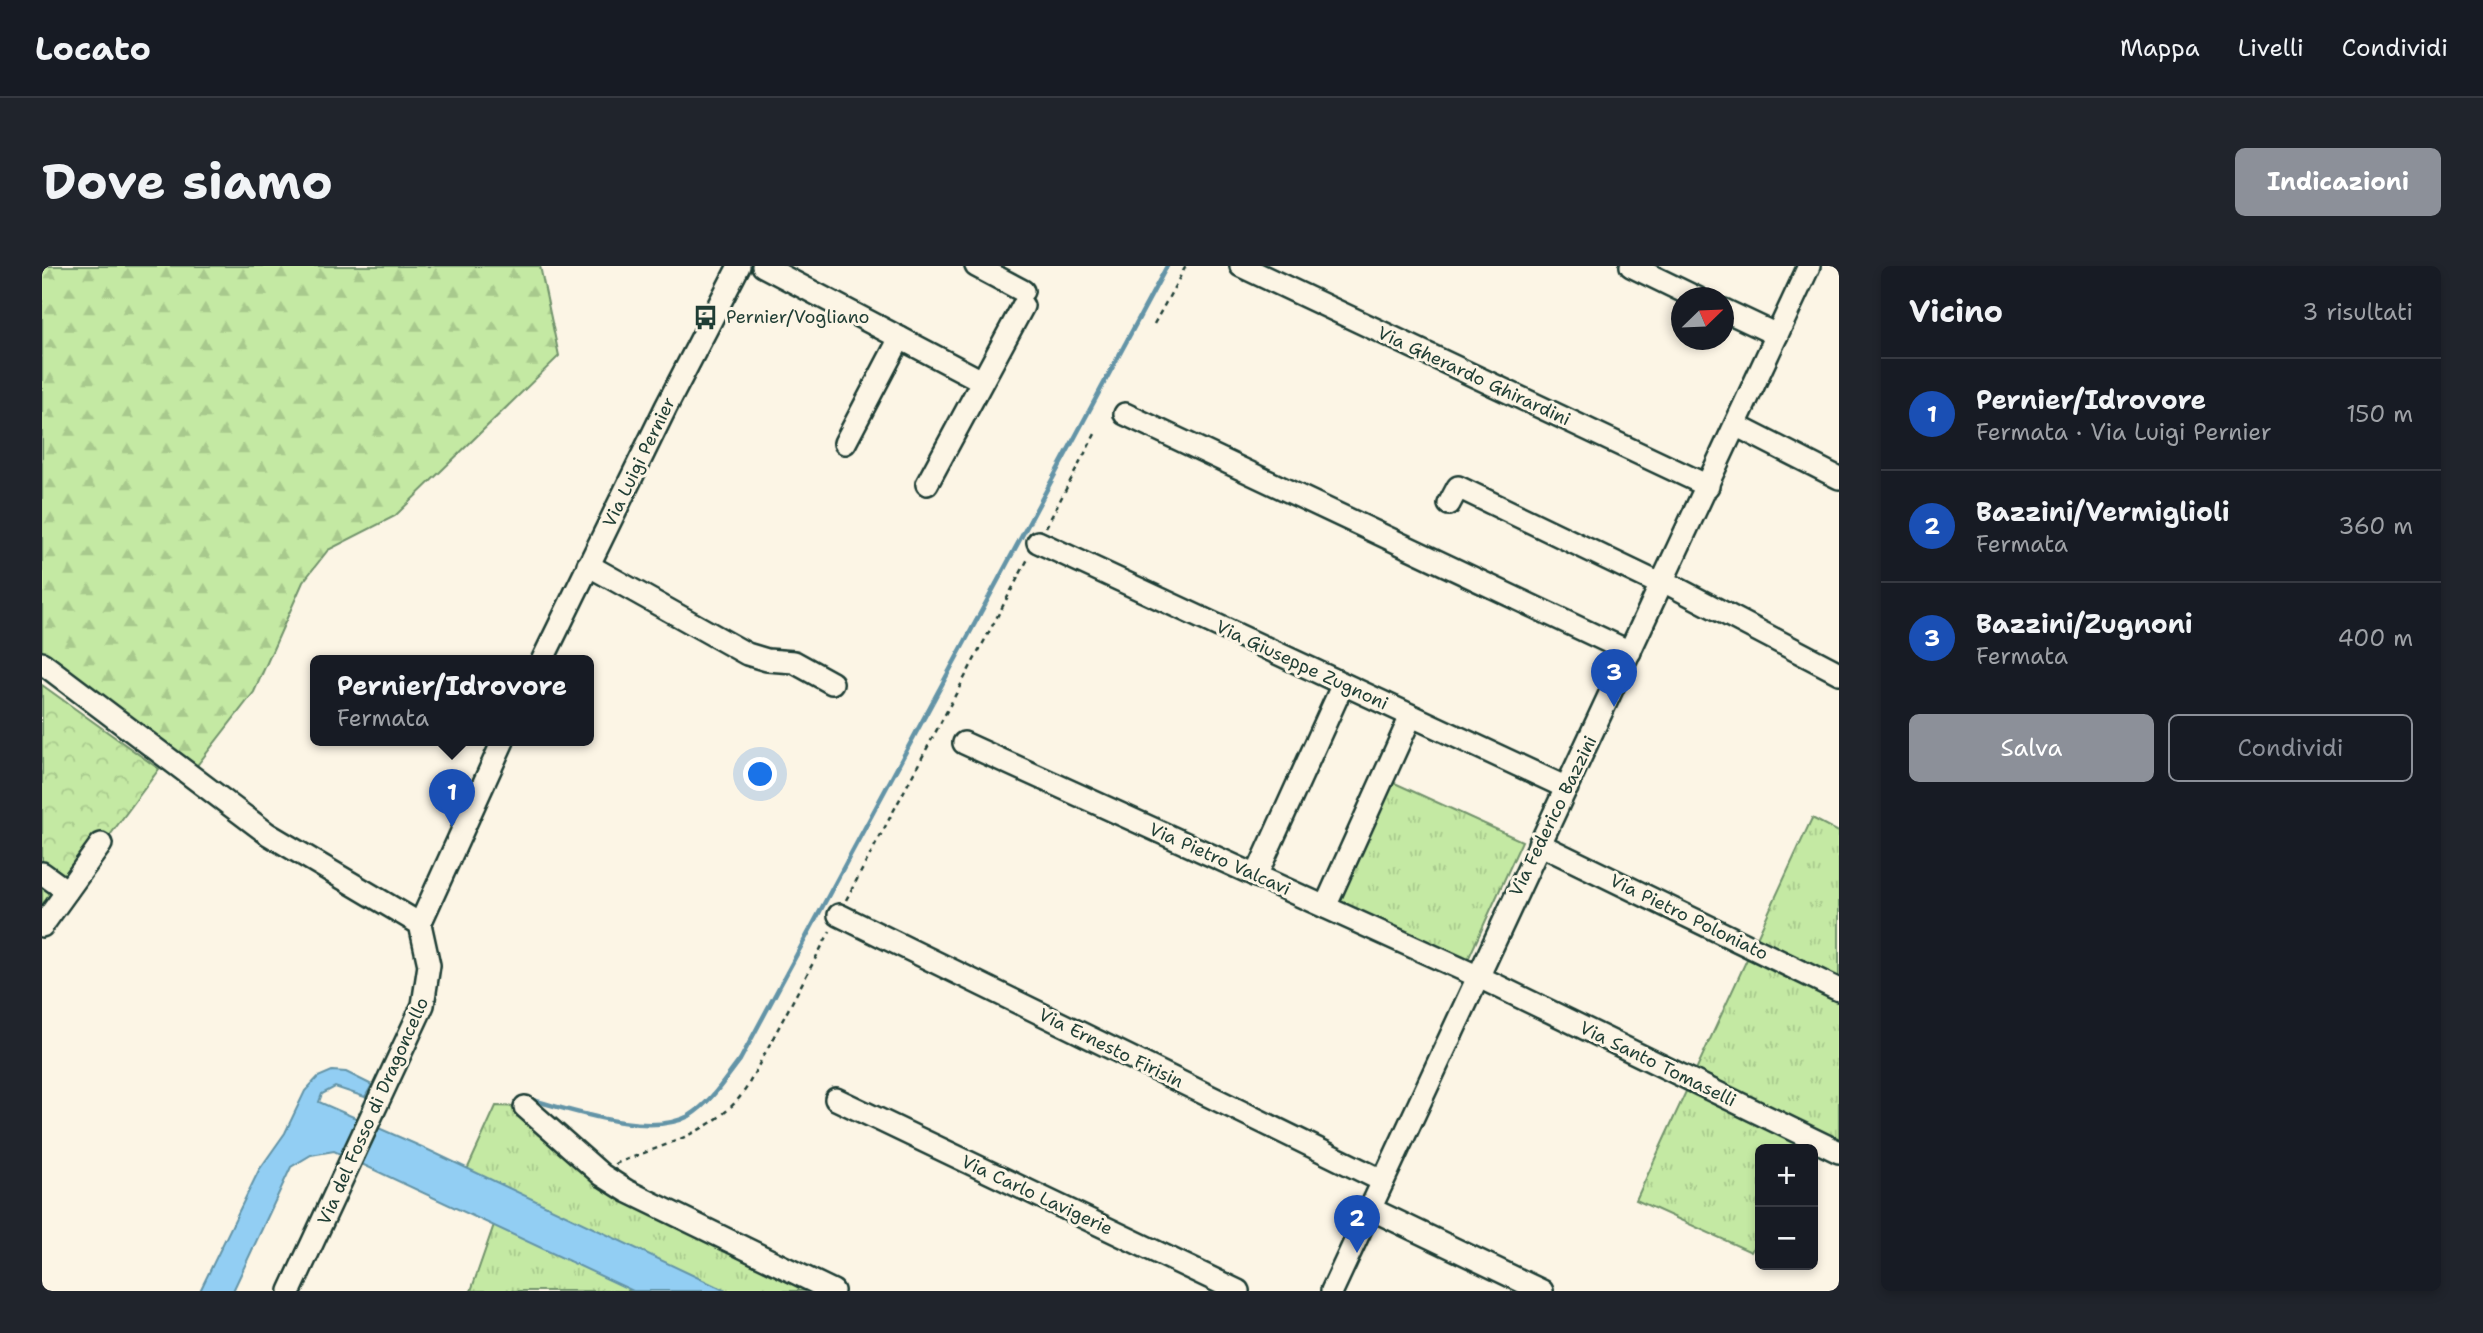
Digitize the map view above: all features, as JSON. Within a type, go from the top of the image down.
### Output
[{"type":"street","name":"Via Luigi Pernier","points":[[544,655],[740,266]]},
{"type":"street","points":[[763,266],[982,381]]},
{"type":"street","points":[[927,484],[1023,298],[976,266]]},
{"type":"street","name":"Via Gherardo Ghirardini","points":[[1241,266],[1708,486]]},
{"type":"street","points":[[1631,266],[1674,287]]},
{"type":"street","name":"Via Federico Bazzini","points":[[1332,1291],[1477,976],[1737,426],[1809,266]]},
{"type":"street","points":[[1734,315],[1777,335]]},
{"type":"street","points":[[845,443],[900,338]]},
{"type":"street","points":[[1125,414],[1630,652]]},
{"type":"street","points":[[1737,426],[1839,478]]},
{"type":"street","points":[[1449,504],[1458,488],[1663,584],[1839,673]]},
{"type":"street","name":"Via Giuseppe Zugnoni","points":[[1038,542],[1567,788]]},
{"type":"street","points":[[588,565],[747,654],[766,660],[794,662],[832,683]]},
{"type":"street","points":[[42,663],[268,834],[420,923],[501,746]]},
{"type":"street","points":[[1256,876],[1343,684]]},
{"type":"street","points":[[1325,907],[1411,716]]},
{"type":"street","name":"Via Pietro Valcavi","points":[[964,743],[1477,976]]},
{"type":"street","points":[[42,926],[101,844]]},
{"type":"street","name":"Via Pietro Poloniato","points":[[1539,844],[1839,990]]},
{"type":"street","points":[[42,873],[67,891]]},
{"type":"street","name":"Via Ernesto Firisin","points":[[839,915],[1383,1181]]},
{"type":"street","name":"Via del Fosso di Dragoncello","points":[[290,1291],[419,1016],[427,992],[429,965],[420,923]]},
{"type":"street","name":"Via Santo Tomaselli","points":[[1477,976],[1839,1152]]},
{"type":"street","name":"Via Carlo Lavigerie","points":[[836,1099],[1238,1291]]},
{"type":"street","points":[[525,1107],[585,1161],[627,1191],[833,1291]]},
{"type":"street","points":[[1369,1208],[1542,1291]]},
{"type":"path","points":[[1154,324],[1186,266]]},
{"type":"path","points":[[612,1165],[706,1126],[733,1106],[747,1087],[1095,434]]},
{"type":"green space","points":[[42,266],[540,266],[559,356],[395,516],[328,550],[303,582],[254,692],[195,768],[42,654]]},
{"type":"green space","points":[[42,685],[159,769],[42,927]]},
{"type":"green space","points":[[1388,780],[1522,841],[1466,964],[1333,903]]},
{"type":"green space","points":[[1812,818],[1839,832],[1839,1152],[1818,1151],[1818,1144],[1755,1144],[1755,1245],[1751,1252],[1636,1200]]},
{"type":"green space","points":[[496,1106],[525,1107],[574,1152],[833,1291],[471,1291],[498,1213],[456,1194]]},
{"type":"water","points":[[332,1071],[346,1072],[372,1085],[365,1097],[335,1087],[322,1094],[319,1102],[422,1147],[726,1291],[633,1291],[334,1151],[311,1155],[291,1167],[233,1291],[200,1291],[259,1170],[285,1133],[305,1091],[318,1077]]},
{"type":"waterway","points":[[529,1099],[610,1120],[653,1124],[672,1122],[689,1116],[711,1098],[723,1083],[740,1060],[1167,266]]},
{"type":"place","name":"Pernier/Vogliano","points":[[706,317]]},
{"type":"place","name":"Bazzini/Zugnoni","points":[[1614,707]]},
{"type":"place","name":"Pernier/Idrovore","points":[[452,827]]},
{"type":"place","name":"Bazzini/Vermiglioli","points":[[1357,1253]]}]
